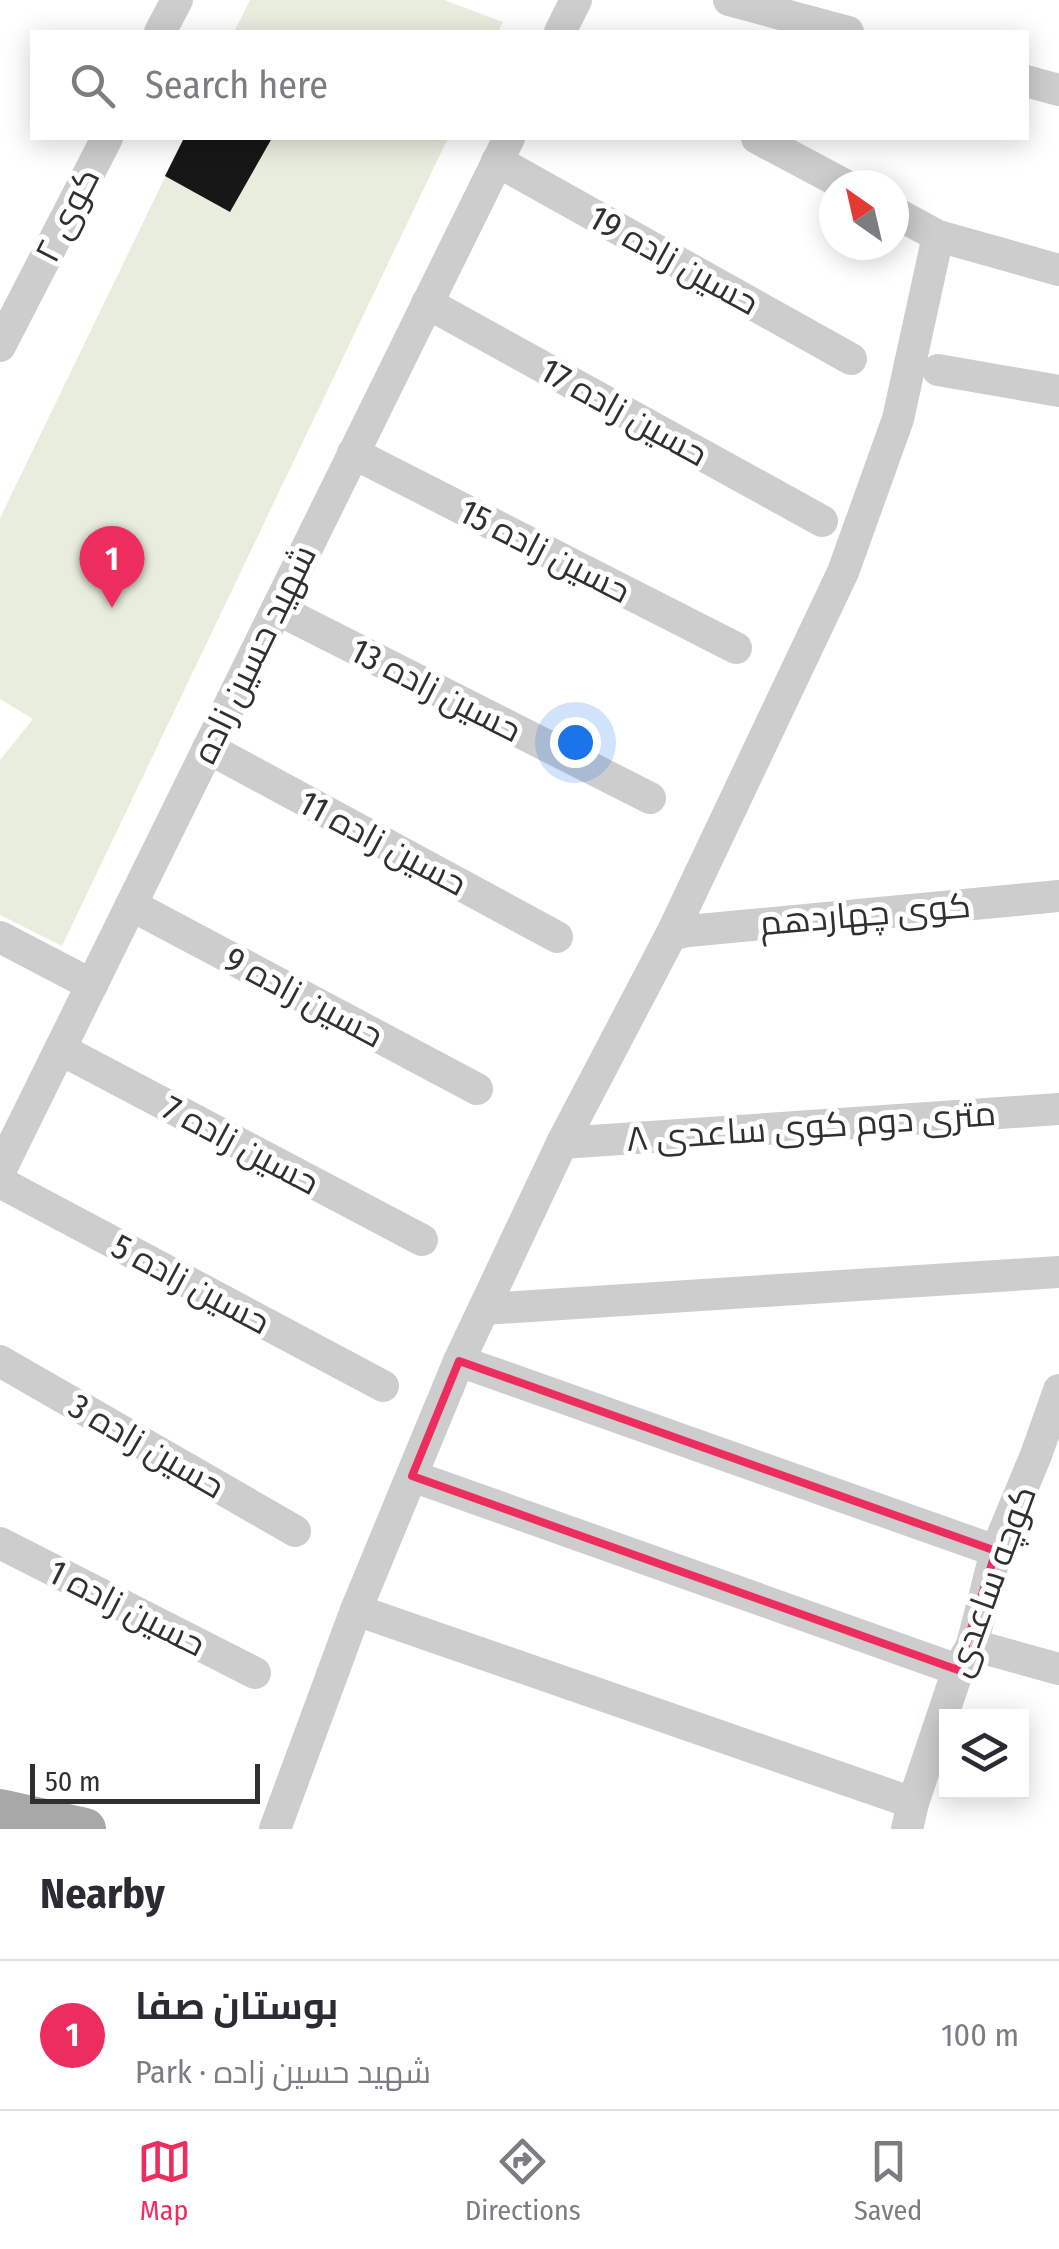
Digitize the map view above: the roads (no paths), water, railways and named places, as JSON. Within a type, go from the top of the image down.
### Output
[{"type":"main road","points":[[0,1810],[85,1829]]},
{"type":"street","points":[[161,30],[177,0]]},
{"type":"street","points":[[563,30],[576,0]]},
{"type":"street","points":[[729,0],[841,30]]},
{"type":"street","points":[[1029,83],[1059,90]]},
{"type":"street","name":"کوی ۲","points":[[0,346],[106,140]]},
{"type":"street","points":[[761,140],[819,171]]},
{"type":"street","name":"شهید حسین زاده","points":[[0,1171],[503,149]]},
{"type":"street","name":"حسین زاده 19","points":[[503,149],[851,358]]},
{"type":"street","points":[[909,220],[938,236],[1057,262]]},
{"type":"street","points":[[275,1829],[356,1610],[459,1361],[562,1142],[672,935],[844,572],[898,419],[938,236]]},
{"type":"street","name":"حسین زاده 17","points":[[428,303],[822,520]]},
{"type":"street","points":[[938,370],[1059,391]]},
{"type":"street","name":"حسین زاده 15","points":[[353,454],[736,648]]},
{"type":"street","name":"حسین زاده 13","points":[[276,609],[650,798]]},
{"type":"street","name":"حسین زاده 11","points":[[208,748],[557,937]]},
{"type":"street","name":"کوی چهاردهم","points":[[672,935],[1059,896]]},
{"type":"street","name":"حسین زاده 9","points":[[131,905],[477,1089]]},
{"type":"street","points":[[0,937],[92,985]]},
{"type":"street","name":"حسین زاده 7","points":[[60,1050],[422,1240]]},
{"type":"street","name":"۸ متری دوم کوی ساعدی","points":[[562,1142],[1059,1109]]},
{"type":"street","name":"حسین زاده 5","points":[[0,1182],[382,1386]]},
{"type":"street","points":[[484,1308],[1059,1272]]},
{"type":"street","name":"حسین زاده 3","points":[[0,1360],[294,1531]]},
{"type":"street","points":[[459,1361],[996,1552]]},
{"type":"street","name":"کوچه ساعدی","points":[[910,1816],[965,1658],[996,1552],[1048,1457],[1059,1390]]},
{"type":"street","points":[[412,1476],[965,1658],[1059,1670]]},
{"type":"street","name":"حسین زاده 1","points":[[0,1543],[255,1673]]},
{"type":"street","points":[[356,1610],[910,1816]]},
{"type":"place","name":"بوستان صفا","points":[[112,608]]}]
